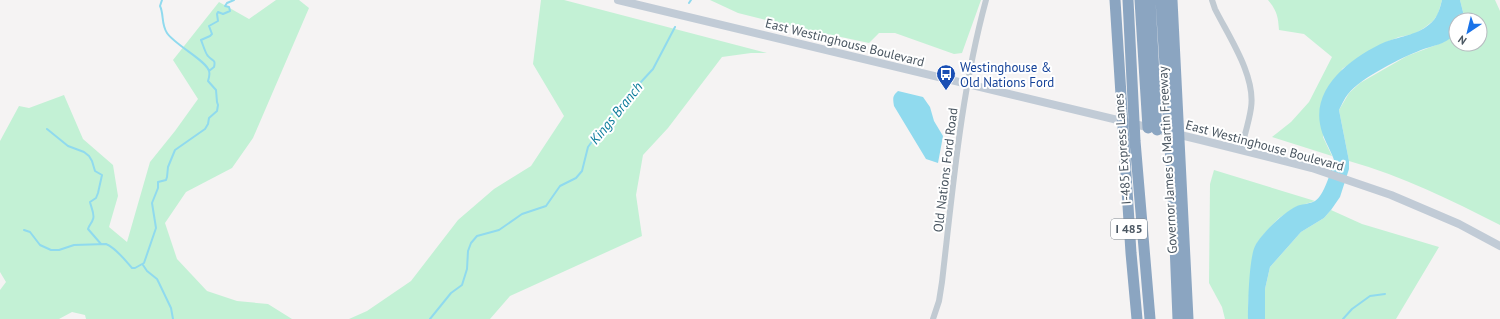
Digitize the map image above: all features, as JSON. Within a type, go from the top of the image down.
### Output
[{"type":"highway","name":"I 485","points":[[1114,0],[1137,319]]},
{"type":"highway","name":"I-485 Express Lanes","points":[[1128,0],[1135,141],[1149,319]]},
{"type":"highway","points":[[1140,0],[1153,129]]},
{"type":"highway","points":[[1150,0],[1153,129]]},
{"type":"highway","points":[[1161,0],[1173,110]]},
{"type":"highway","name":"Governor James G Martin Freeway","points":[[1172,0],[1175,150],[1188,319]]},
{"type":"highway","points":[[1175,150],[1178,319]]},
{"type":"main road","name":"East Westinghouse Boulevard","points":[[618,0],[1312,168],[1391,195],[1459,224],[1500,246]]},
{"type":"street","name":"Old Nations Ford Road","points":[[933,319],[942,282],[956,161],[972,56],[986,0]]},
{"type":"street","points":[[1212,0],[1245,69],[1251,92],[1251,108],[1241,150]]},
{"type":"green space","points":[[276,0],[299,0],[309,8],[253,138],[232,168],[186,192],[165,223],[177,259],[207,291],[237,301],[268,304],[292,319],[86,319],[85,315],[72,312],[59,319],[0,319],[0,290],[6,282],[0,272],[0,141],[19,106],[29,108],[64,95],[83,139],[113,165],[118,196],[109,227],[127,242],[150,162],[198,99],[173,60],[219,2],[249,19]]},
{"type":"green space","points":[[541,0],[564,0],[767,53],[751,53],[722,57],[668,128],[643,155],[636,195],[642,236],[510,296],[490,319],[349,319],[367,311],[411,281],[458,220],[494,189],[531,166],[564,116],[533,64]]},
{"type":"green space","points":[[710,0],[981,0],[962,53],[954,54],[895,33],[879,33],[869,43],[790,26],[738,13]]},
{"type":"green space","points":[[1268,0],[1442,0],[1438,14],[1433,21],[1424,28],[1414,34],[1399,37],[1384,43],[1342,69],[1323,137],[1332,156],[1272,137],[1291,122],[1309,102],[1332,57],[1304,34],[1279,30],[1276,14]]},
{"type":"green space","points":[[1460,0],[1495,0],[1500,11],[1500,225],[1407,181],[1349,161],[1339,110],[1349,93],[1360,83],[1407,56],[1444,42],[1448,39],[1448,52],[1488,52],[1488,12],[1463,12]]},
{"type":"green space","points":[[1214,170],[1315,201],[1296,207],[1279,218],[1255,246],[1248,304],[1248,319],[1225,319],[1222,307],[1209,283],[1210,184]]},
{"type":"green space","points":[[1331,210],[1362,224],[1439,247],[1396,319],[1265,319],[1265,289],[1270,267],[1301,232],[1324,218]]},
{"type":"water","points":[[1442,0],[1460,0],[1463,12],[1448,12],[1448,40],[1413,53],[1382,69],[1362,81],[1345,98],[1339,110],[1349,161],[1349,169],[1340,197],[1324,218],[1301,232],[1270,267],[1265,289],[1265,319],[1248,319],[1250,271],[1255,246],[1268,229],[1286,213],[1297,206],[1315,201],[1324,189],[1329,176],[1334,160],[1321,129],[1320,110],[1323,97],[1329,85],[1338,74],[1361,55],[1385,42],[1416,32],[1427,26],[1436,17]]},
{"type":"water","points":[[898,91],[923,97],[930,107],[934,121],[943,136],[938,163],[926,159],[894,106],[893,98]]},
{"type":"waterway","points":[[24,230],[30,232],[40,245],[51,250],[59,250],[74,245],[106,244],[117,251],[132,268],[144,263],[156,228],[152,203],[158,188],[158,182],[166,180],[168,167],[175,150],[205,129],[209,118],[217,111],[218,105],[216,90],[208,81],[209,71],[207,67],[171,38],[165,30],[160,6],[162,0]]},
{"type":"waterway","points":[[209,71],[214,67],[214,63],[213,60],[207,55],[201,40],[212,34],[209,26],[218,21],[218,12],[223,14],[230,11],[229,7],[225,6],[227,3],[234,0]]},
{"type":"waterway","name":"Kings Branch","points":[[430,319],[451,293],[462,285],[467,269],[468,251],[471,243],[477,236],[499,230],[522,214],[546,206],[560,186],[576,178],[582,171],[588,147],[615,110],[653,69],[675,27]]},
{"type":"waterway","points":[[47,129],[68,146],[84,152],[89,156],[95,171],[102,175],[96,198],[90,202],[93,220],[88,229],[101,244]]},
{"type":"waterway","points":[[143,265],[147,271],[157,279],[171,308],[173,319]]},
{"type":"waterway","points":[[1343,319],[1352,309],[1370,296],[1385,294]]},
{"type":"place","name":"Westinghouse & Old Nations Ford","points":[[946,91]]}]
